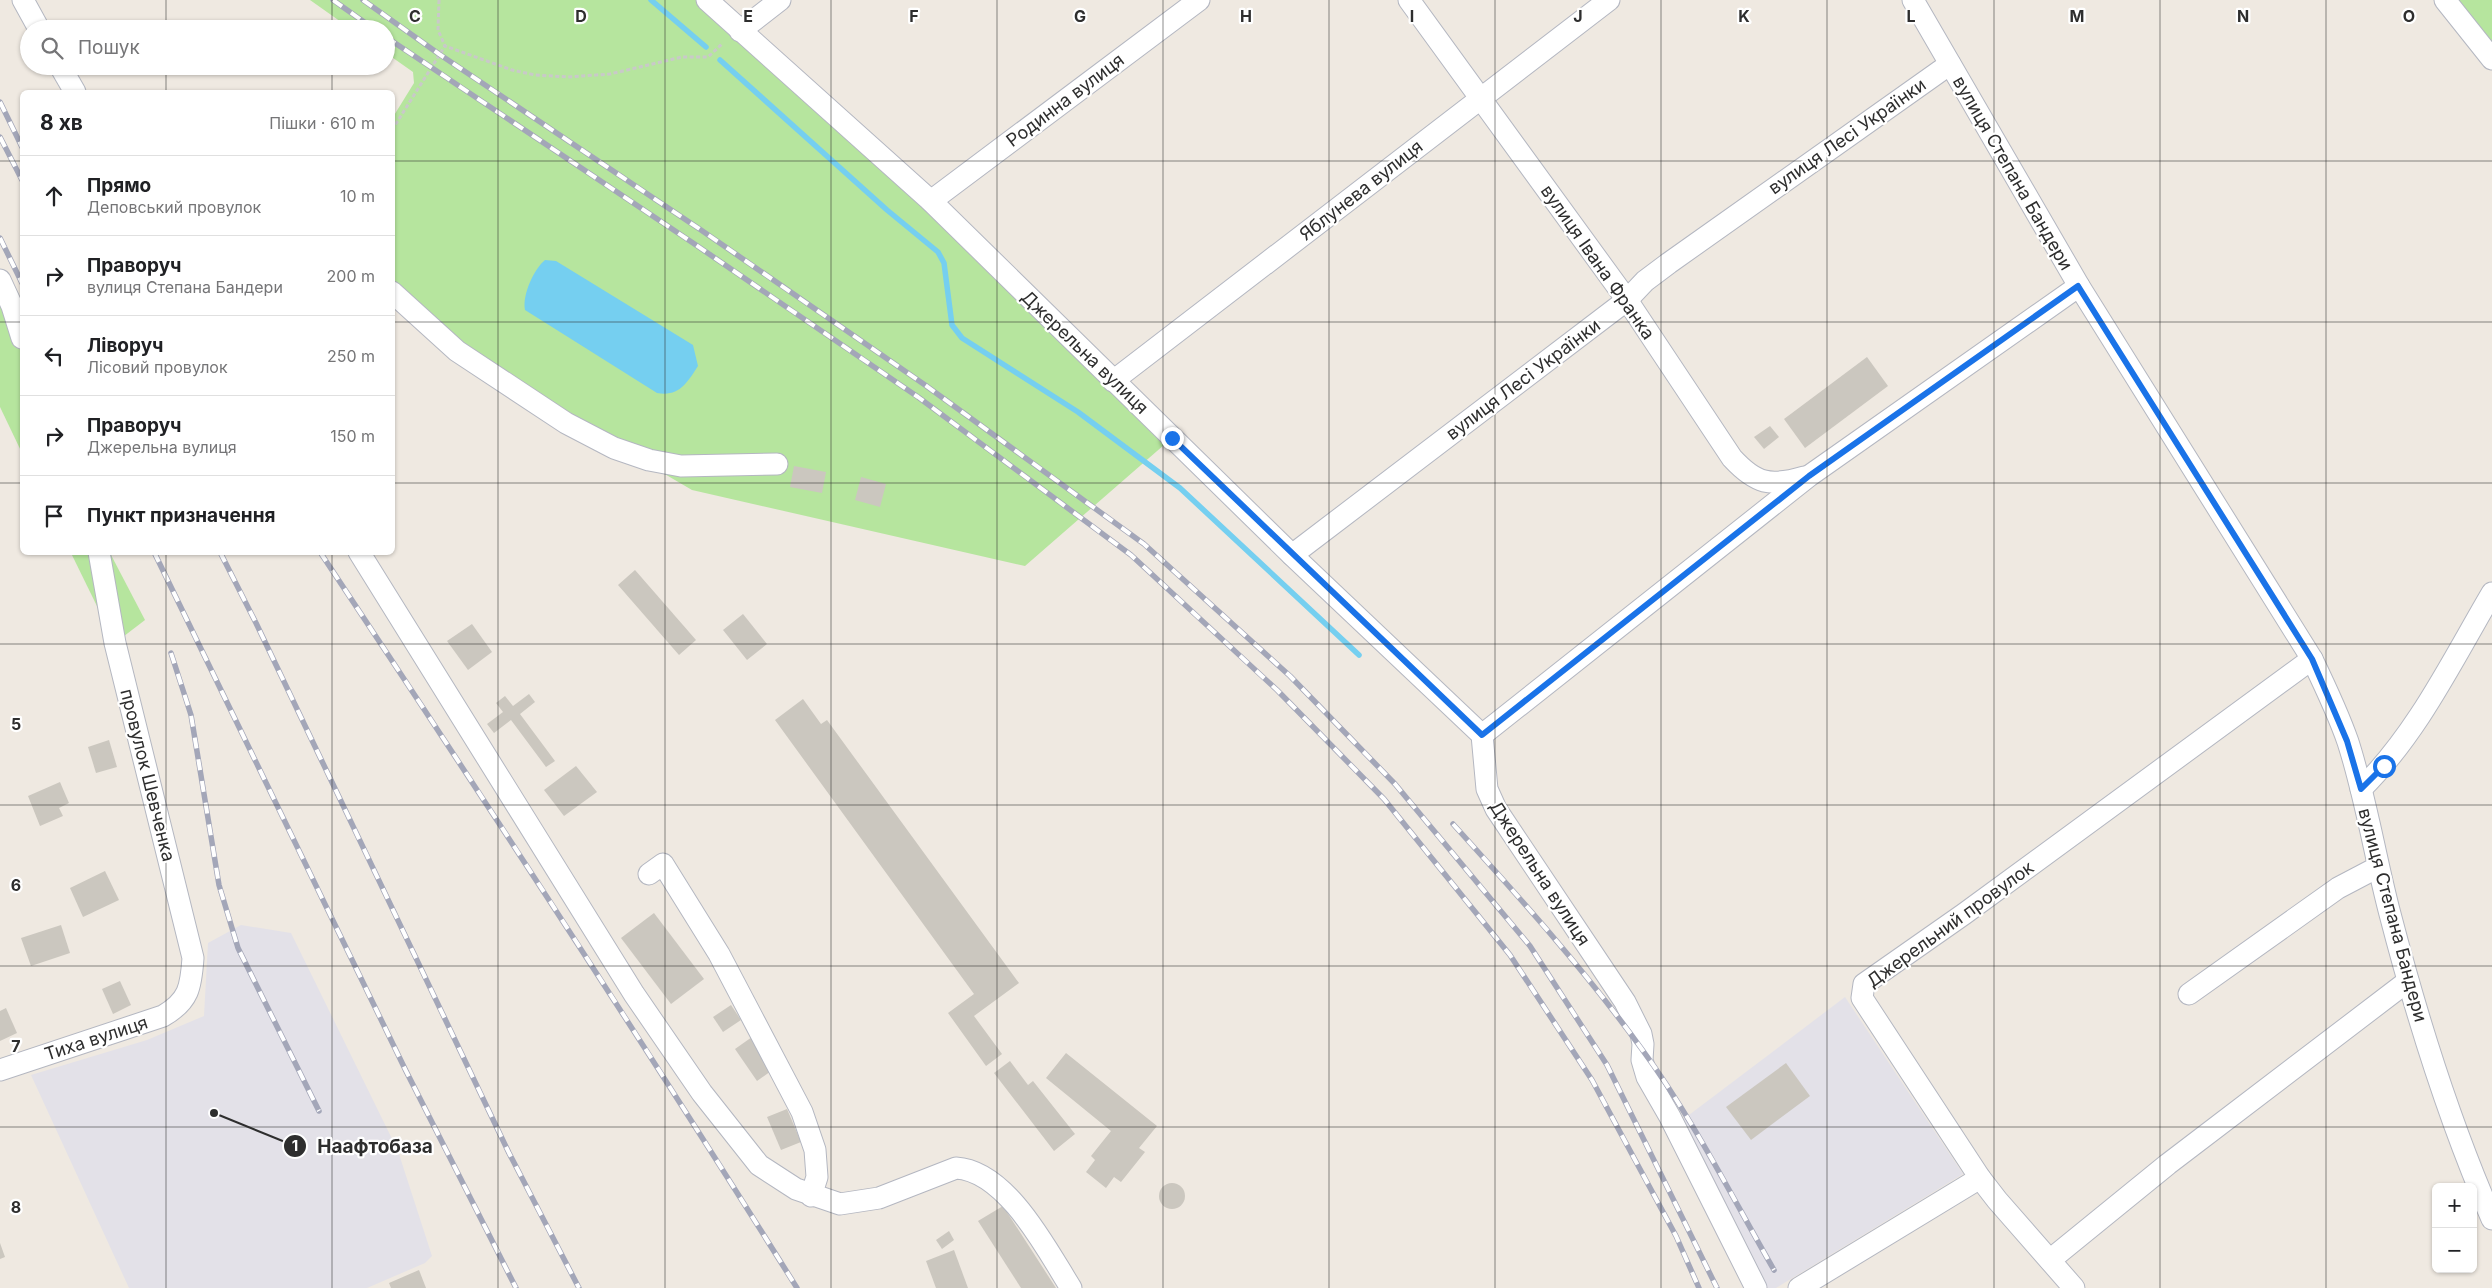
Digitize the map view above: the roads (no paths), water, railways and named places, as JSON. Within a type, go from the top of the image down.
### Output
[{"type":"street","points":[[23,0],[34,20]]},
{"type":"street","name":"Джерельна вулиця","points":[[707,0],[931,201],[1292,556],[1482,735],[1487,789],[1496,809],[1625,1002],[1641,1034],[1643,1044],[1642,1060],[1647,1077],[1670,1117],[1756,1288]]},
{"type":"street","points":[[740,31],[780,0]]},
{"type":"street","name":"Родинна вулиця","points":[[931,201],[1199,0]]},
{"type":"street","name":"вулиця Івана Франка","points":[[1409,0],[1627,300],[1732,458],[1744,471],[1759,481],[1775,483],[1809,476]]},
{"type":"street","name":"Яблунева вулиця","points":[[1114,381],[1609,0]]},
{"type":"street","name":"вулиця Степана Бандери","points":[[1913,0],[2078,286],[2312,659],[2347,741],[2361,789],[2378,867],[2408,981],[2464,1150],[2492,1219]]},
{"type":"street","points":[[2445,0],[2492,59]]},
{"type":"street","name":"вулиця Лесі Українки","points":[[1292,556],[1627,300],[1645,282],[1669,263],[1950,64]]},
{"type":"street","points":[[65,75],[74,90]]},
{"type":"street","points":[[0,280],[12,306],[20,332]]},
{"type":"street","points":[[1482,735],[1809,476],[2078,286]]},
{"type":"street","points":[[395,295],[464,356],[566,423],[614,448],[649,460],[681,466],[777,464]]},
{"type":"street","name":"провулок Шевченка","points":[[100,555],[115,643],[194,958],[192,980],[186,996]]},
{"type":"street","points":[[360,555],[634,994],[702,1093],[759,1165],[778,1179],[811,1196],[840,1204],[879,1198],[956,1168],[966,1168],[979,1174],[1006,1195],[1024,1214],[1071,1288]]},
{"type":"street","points":[[2361,789],[2384,766],[2407,736],[2492,593]]},
{"type":"street","name":"Джерельний провулок","points":[[2074,1288],[1980,1178],[1862,998],[1864,984],[1964,914],[2312,659]]},
{"type":"street","points":[[649,874],[663,864],[719,954],[802,1112],[815,1150],[817,1177],[811,1196]]},
{"type":"street","points":[[2189,994],[2338,888],[2378,867]]},
{"type":"street","points":[[2050,1260],[2168,1164],[2408,981]]},
{"type":"street","name":"Тиха вулиця","points":[[0,1070],[163,1016],[178,1007],[186,996]]},
{"type":"street","points":[[1799,1288],[1980,1178]]},
{"type":"water","points":[[545,260],[556,261],[693,345],[698,366],[686,383],[677,391],[665,394],[657,393],[525,310],[527,290],[537,270]]},
{"type":"waterway","points":[[651,0],[706,47]]},
{"type":"waterway","points":[[720,60],[887,210],[938,252],[944,263],[952,325],[962,338],[1078,412],[1180,488],[1359,655]]},
{"type":"railway","points":[[333,0],[361,20]]},
{"type":"railway","points":[[363,0],[391,20]]},
{"type":"railway","points":[[395,23],[701,230],[925,385],[1144,544],[1290,676],[1395,784],[1530,946],[1607,1065],[1717,1288]]},
{"type":"railway","points":[[395,43],[918,397],[1131,555],[1277,690],[1384,799],[1510,955],[1592,1080],[1676,1236],[1699,1288]]},
{"type":"railway","points":[[0,102],[20,143]]},
{"type":"railway","points":[[0,137],[20,176]]},
{"type":"railway","points":[[0,238],[20,279]]},
{"type":"railway","points":[[155,555],[406,1071],[516,1288]]},
{"type":"railway","points":[[222,555],[256,623],[509,1153],[579,1288]]},
{"type":"railway","points":[[322,555],[561,918],[797,1288]]},
{"type":"railway","points":[[171,653],[191,715],[219,885],[238,948],[319,1111]]},
{"type":"railway","points":[[1453,824],[1574,962],[1660,1074],[1694,1129],[1774,1270]]},
{"type":"place","name":"Наафтобаза","points":[[214,1113]]}]
